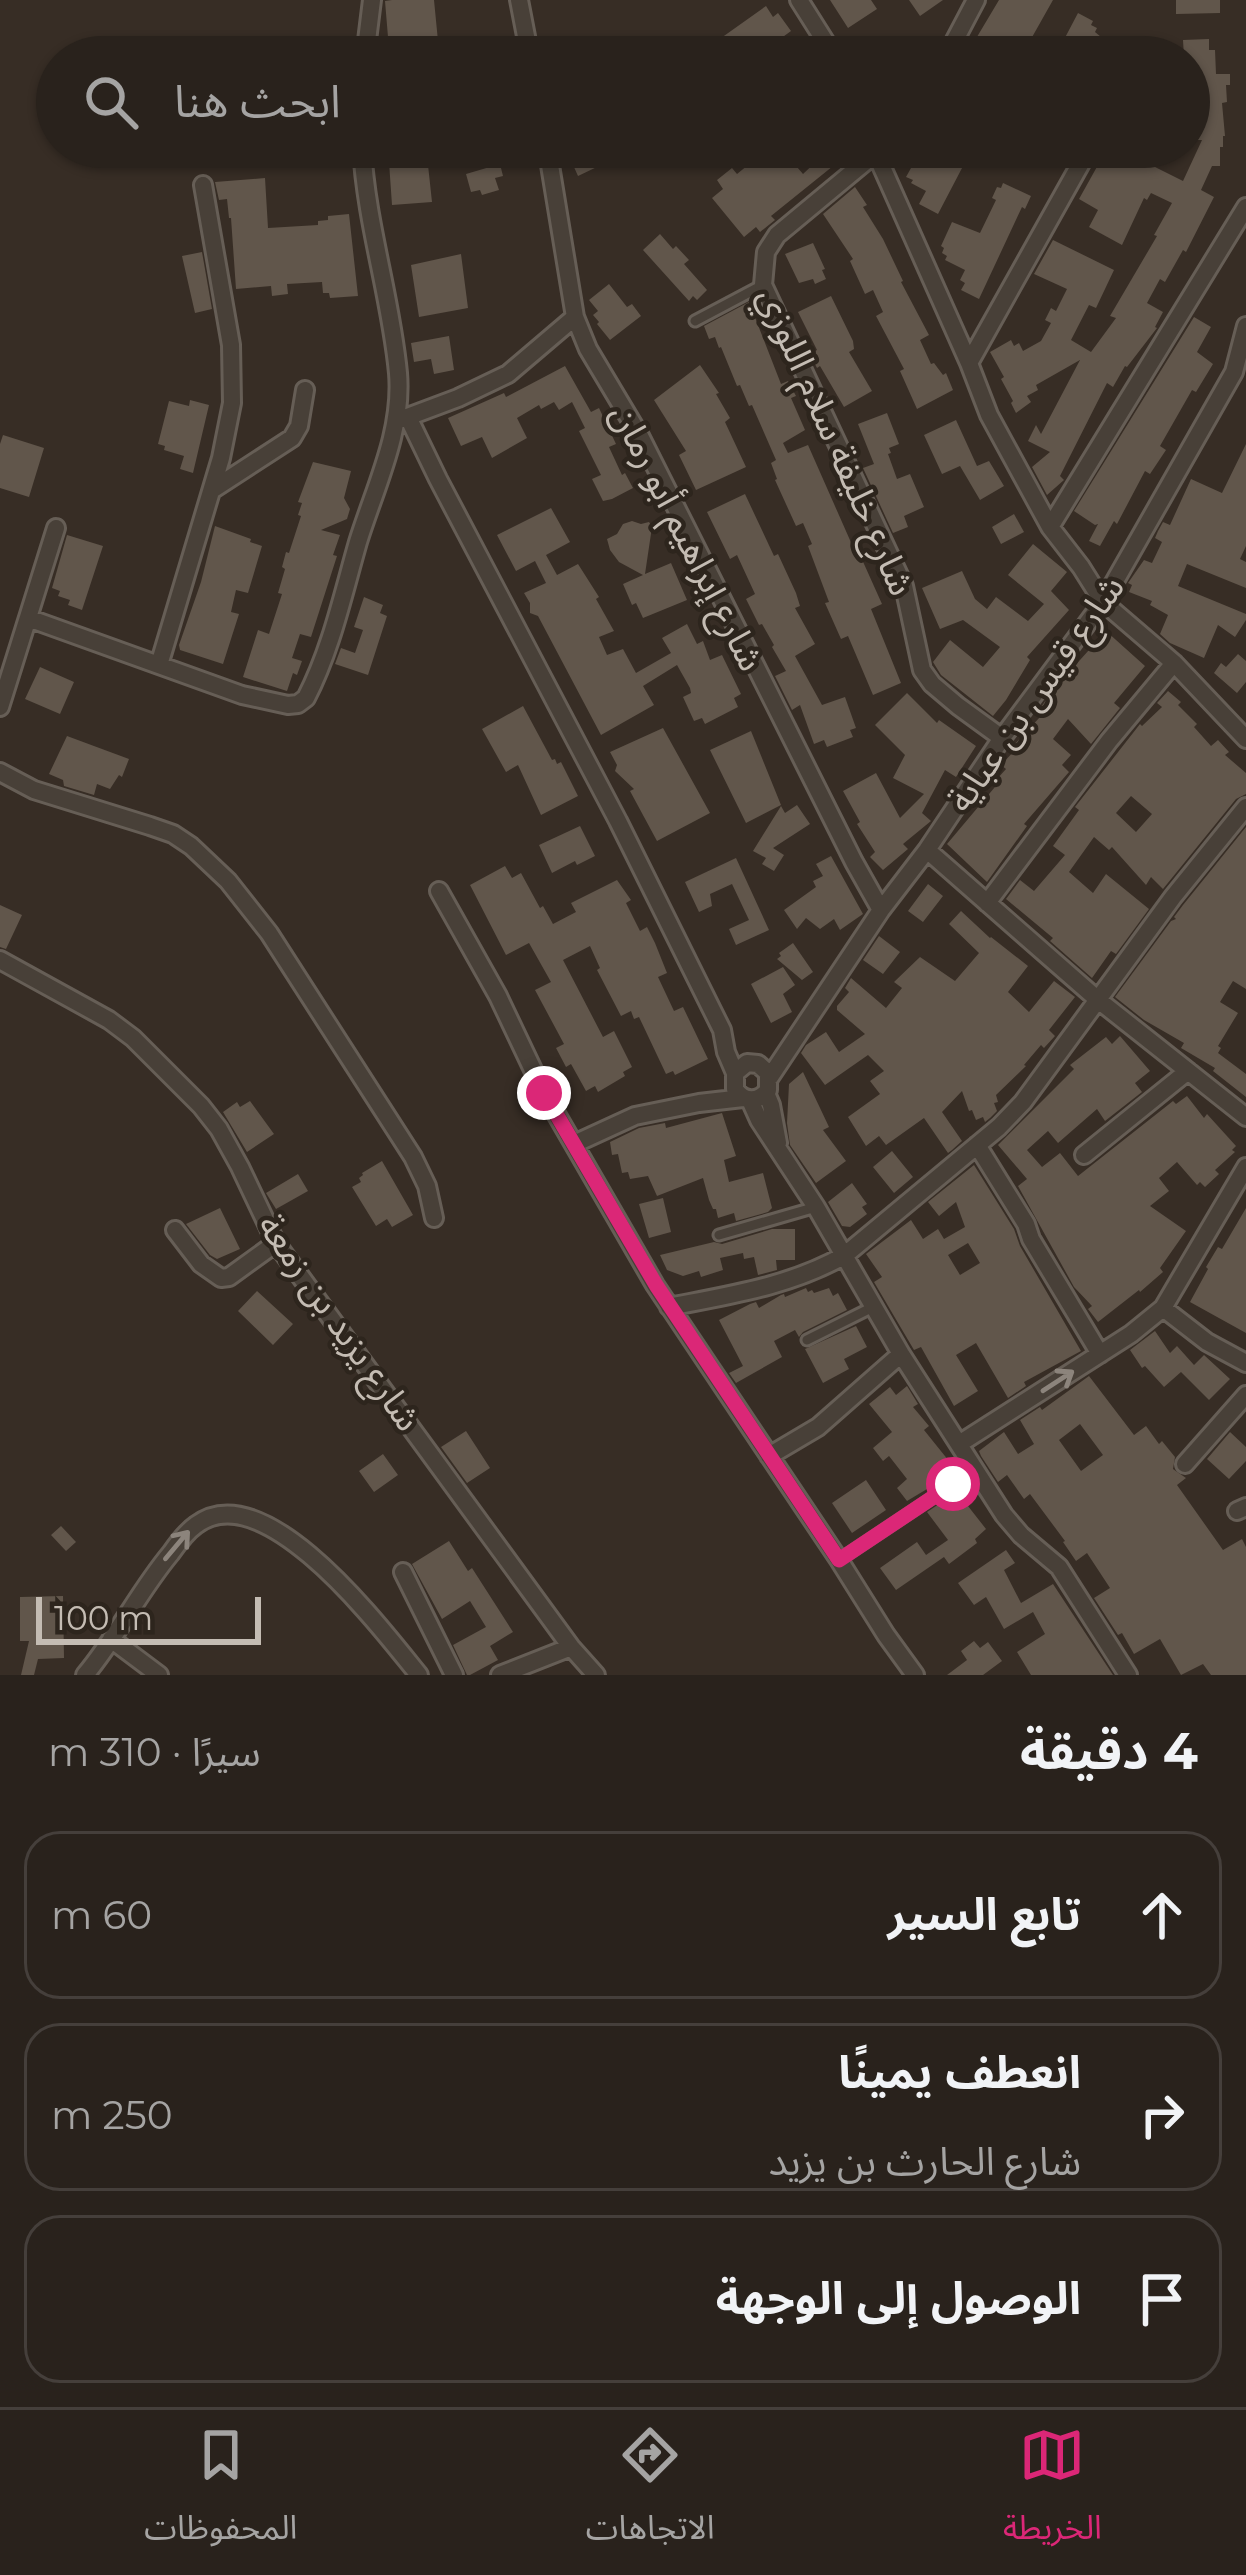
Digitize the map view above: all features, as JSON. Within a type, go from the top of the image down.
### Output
[{"type":"street","points":[[368,36],[372,0]]},
{"type":"street","points":[[519,0],[526,36]]},
{"type":"street","points":[[799,0],[822,36]]},
{"type":"street","points":[[957,36],[976,0]]},
{"type":"street","points":[[363,168],[402,419],[438,479],[751,1080],[759,1120],[974,1470],[1021,1535],[1059,1567],[1128,1675]]},
{"type":"street","name":"شارع إبراهيم أبو رمان","points":[[550,168],[575,317],[588,349],[640,436],[881,910]]},
{"type":"street","name":"شارع خليفة سلام اللوزي","points":[[855,168],[777,235],[766,252],[763,284],[904,586],[922,670],[958,706],[1003,738]]},
{"type":"street","points":[[885,168],[989,415],[1050,527],[1103,602],[1174,663],[1246,739]]},
{"type":"street","points":[[969,363],[1078,168]]},
{"type":"street","points":[[159,665],[227,435],[233,377],[203,185]]},
{"type":"street","points":[[1050,527],[1246,207]]},
{"type":"street","points":[[28,618],[273,703],[298,704],[306,698],[328,644],[374,489],[402,419],[508,374],[575,317]]},
{"type":"street","name":"شارع قيس بن عباية","points":[[751,1080],[794,1043],[881,910],[1103,602],[1234,372],[1246,326]]},
{"type":"street","points":[[211,491],[292,438],[299,426],[305,390]]},
{"type":"street","points":[[0,707],[56,528]]},
{"type":"street","points":[[987,903],[1109,740],[1174,663]]},
{"type":"street","points":[[0,772],[54,797],[172,834],[228,881],[269,934],[413,1156],[427,1186],[434,1218]]},
{"type":"street","points":[[669,1307],[789,1281],[824,1268],[1011,1117],[1246,807]]},
{"type":"street","points":[[927,850],[1097,999],[1246,1117]]},
{"type":"street","points":[[440,891],[544,1093],[669,1307],[915,1675]]},
{"type":"street","name":"شارع يزيد بن زمعة","points":[[0,960],[109,1020],[201,1106],[240,1167],[276,1243],[596,1675]]},
{"type":"street","points":[[1084,1155],[1188,1071]]},
{"type":"street","points":[[574,1144],[634,1116],[699,1102],[751,1080]]},
{"type":"street","points":[[977,1144],[1100,1354]]},
{"type":"street","points":[[959,1444],[1163,1308],[1246,1167]]},
{"type":"street","points":[[176,1230],[201,1264],[221,1278],[276,1243]]},
{"type":"street","points":[[1163,1308],[1246,1363]]},
{"type":"street","points":[[770,1456],[836,1413],[902,1354]]},
{"type":"street","points":[[1185,1464],[1246,1395]]},
{"type":"street","points":[[85,1675],[147,1582],[192,1527],[228,1515],[256,1520],[295,1543],[357,1601],[419,1675]]},
{"type":"street","points":[[403,1572],[454,1675]]},
{"type":"street","points":[[111,1639],[159,1675]]},
{"type":"street","points":[[500,1675],[571,1647]]},
{"type":"lane","points":[[695,321],[763,284]]},
{"type":"lane","points":[[718,1235],[816,1207]]},
{"type":"lane","points":[[807,1340],[875,1306]]},
{"type":"lane","points":[[839,1560],[974,1470]]},
{"type":"building","points":[[434,0],[438,36],[388,36],[385,1]]},
{"type":"building","points":[[830,0],[871,0],[877,9],[848,28]]},
{"type":"building","points":[[909,0],[943,0],[920,16]]},
{"type":"building","points":[[999,0],[1053,0],[1033,36],[978,36]]},
{"type":"building","points":[[1176,0],[1220,0],[1220,13],[1176,14]]},
{"type":"building","points":[[766,6],[791,31],[784,36],[724,36]]},
{"type":"building","points":[[1078,13],[1093,21],[1100,36],[1066,36]]},
{"type":"building","points":[[1210,50],[1215,50],[1216,74],[1230,74],[1230,85],[1226,85],[1227,102],[1222,103],[1225,136],[1220,166],[1212,166],[1201,190],[1214,197],[1186,252],[1183,250],[1165,282],[1160,279],[1147,303],[1163,312],[1157,328],[1113,387],[1107,383],[1060,476],[1064,480],[1047,495],[1032,467],[1050,452],[1028,441],[1036,425],[1041,434],[1080,360],[1036,385],[1038,390],[1027,396],[1031,402],[1016,413],[990,352],[1011,340],[1023,351],[1041,341],[1051,323],[1045,320],[1051,308],[1056,311],[1067,289],[1034,274],[1053,240],[1114,270],[1096,308],[1089,305],[1071,340],[1091,352],[1116,318],[1110,316],[1172,203],[1151,193],[1144,198],[1122,245],[1089,227],[1098,210],[1079,199],[1096,168],[1157,168],[1183,181],[1189,168],[1210,168]]},
{"type":"building","points":[[389,168],[428,168],[432,202],[392,205]]},
{"type":"building","points":[[501,168],[503,176],[495,178],[499,190],[482,195],[480,190],[471,192],[466,174]]},
{"type":"building","points":[[732,168],[737,174],[744,168],[798,168],[803,174],[809,168],[831,168],[771,216],[775,220],[760,232],[756,227],[744,237],[712,198],[723,189],[717,180]]},
{"type":"building","points":[[911,168],[962,168],[938,214],[919,204],[926,191],[906,177]]},
{"type":"building","points":[[265,178],[268,228],[318,225],[328,216],[349,214],[358,296],[330,298],[323,293],[322,282],[287,284],[288,294],[272,296],[271,286],[236,289],[231,218],[227,199],[219,200],[215,182]]},
{"type":"building","points":[[1003,183],[1031,196],[979,299],[961,290],[965,270],[945,260],[941,246],[952,222],[980,233],[997,187]]},
{"type":"building","points":[[855,187],[929,335],[920,340],[931,364],[946,373],[953,390],[917,409],[900,371],[904,369],[876,316],[883,312],[873,290],[865,294],[853,259],[823,214]]},
{"type":"building","points":[[660,234],[689,260],[684,264],[707,290],[697,300],[693,296],[689,301],[643,250]]},
{"type":"building","points":[[813,243],[826,279],[799,283],[785,254]]},
{"type":"building","points":[[202,252],[212,309],[195,313],[182,256]]},
{"type":"building","points":[[461,254],[468,308],[419,317],[411,265]]},
{"type":"building","points":[[609,284],[641,316],[610,340],[597,324],[593,315],[598,311],[589,300]]},
{"type":"building","points":[[831,296],[853,341],[854,349],[849,352],[872,391],[844,407],[810,354],[817,350],[798,312]]},
{"type":"building","points":[[749,302],[781,384],[788,381],[796,396],[791,398],[805,430],[783,443],[788,453],[808,445],[882,604],[871,609],[901,683],[873,695],[848,636],[841,639],[825,603],[829,602],[808,546],[812,544],[803,523],[796,526],[775,480],[771,463],[776,460],[752,405],[737,386],[715,337],[709,339],[704,326]]},
{"type":"building","points":[[1194,317],[1211,327],[1197,352],[1213,364],[1160,446],[1166,450],[1150,474],[1145,471],[1100,546],[1089,541],[1098,524],[1074,511]]},
{"type":"building","points":[[449,336],[454,370],[434,374],[431,359],[414,362],[411,343]]},
{"type":"building","points":[[700,365],[719,393],[730,418],[725,422],[746,467],[696,490],[679,455],[686,451],[654,400]]},
{"type":"building","points":[[565,366],[591,412],[599,408],[616,444],[609,447],[633,488],[612,499],[603,501],[592,479],[601,475],[579,431],[585,428],[572,402],[559,410],[554,402],[541,409],[539,405],[517,418],[527,438],[492,458],[482,437],[461,446],[448,418],[504,393],[506,397]]},
{"type":"building","points":[[190,400],[209,405],[193,473],[180,469],[184,456],[158,444],[169,401],[189,406]]},
{"type":"building","points":[[887,413],[899,444],[889,448],[888,454],[897,479],[910,474],[924,507],[904,516],[908,527],[893,533],[863,468],[874,464],[858,424]]},
{"type":"building","points":[[956,420],[977,466],[989,461],[1004,486],[980,500],[960,466],[942,474],[924,435]]},
{"type":"building","points":[[3,435],[44,448],[29,497],[0,488]]},
{"type":"building","points":[[1246,444],[1246,546],[1240,559],[1246,562],[1246,588],[1187,564],[1178,586],[1246,614],[1235,637],[1218,625],[1204,658],[1160,634],[1168,615],[1150,605],[1152,601],[1129,592],[1132,585],[1128,583],[1144,560],[1152,563],[1162,542],[1155,538],[1158,531],[1163,522],[1170,525],[1191,479],[1222,493]]},
{"type":"building","points":[[313,462],[351,471],[344,498],[350,509],[347,519],[321,530],[340,535],[333,555],[337,556],[311,637],[300,634],[292,658],[302,661],[287,691],[243,677],[258,630],[269,634],[282,594],[278,593],[286,552],[301,516],[302,503],[298,502]]},
{"type":"building","points":[[745,494],[774,556],[778,554],[796,593],[800,606],[795,608],[815,644],[795,656],[822,705],[845,697],[856,728],[850,730],[853,737],[827,747],[824,740],[814,744],[800,705],[792,710],[775,676],[786,671],[746,599],[755,594],[737,555],[730,559],[707,512]]},
{"type":"building","points":[[551,508],[570,542],[546,555],[557,575],[578,564],[599,597],[614,631],[599,637],[607,655],[623,649],[636,673],[671,653],[662,638],[687,624],[697,644],[703,641],[710,660],[722,655],[741,694],[734,698],[738,707],[705,724],[702,718],[694,721],[683,697],[691,693],[690,688],[677,665],[643,686],[654,705],[601,735],[538,616],[530,613],[524,593],[546,583],[535,561],[516,571],[497,535]]},
{"type":"building","points":[[1014,514],[1024,532],[1001,544],[992,527]]},
{"type":"building","points":[[632,521],[649,522],[652,527],[645,574],[671,563],[687,600],[643,618],[623,584],[643,575],[619,562],[607,539]]},
{"type":"building","points":[[215,526],[262,546],[248,593],[236,590],[231,612],[239,614],[223,664],[180,650],[179,645]]},
{"type":"building","points":[[67,535],[103,546],[82,610],[68,605],[70,600],[52,588]]},
{"type":"building","points":[[1033,544],[1067,572],[1051,591],[1069,610],[1027,657],[1030,660],[993,716],[941,675],[933,662],[950,640],[983,667],[1000,647],[963,620],[940,629],[922,588],[962,571],[975,599],[987,609],[996,597],[1028,621],[1044,604],[1008,575]]},
{"type":"building","points":[[364,597],[383,605],[380,613],[387,616],[368,675],[335,664],[341,648],[355,653],[363,630],[354,627]]},
{"type":"building","points":[[1106,631],[1145,666],[1114,703],[1120,708],[1091,744],[1068,719],[1053,739],[1071,755],[1062,765],[1069,772],[1024,824],[1027,826],[987,882],[947,844],[1000,781],[1006,769],[1001,765],[1040,717],[1036,714],[1054,689]]},
{"type":"building","points":[[1238,654],[1246,661],[1246,682],[1237,693],[1214,673]]},
{"type":"building","points":[[40,667],[74,682],[60,714],[25,699]]},
{"type":"building","points":[[1168,691],[1181,702],[1178,705],[1211,746],[1218,740],[1229,752],[1225,755],[1246,773],[1246,794],[1236,799],[1163,889],[1151,877],[1146,885],[1112,847],[1109,850],[1094,837],[1069,872],[1093,893],[1106,874],[1149,909],[1092,978],[1006,899],[1020,880],[1034,891],[1065,855],[1053,846],[1079,810],[1075,807],[1140,724],[1162,707],[1157,703]],"holes":[[[1131,796],[1152,814],[1136,832],[1116,813]]]},
{"type":"building","points":[[907,693],[937,723],[939,720],[976,746],[956,777],[945,770],[922,813],[931,821],[903,844],[908,849],[883,870],[870,857],[875,852],[843,791],[876,773],[900,818],[924,794],[893,778],[905,755],[875,725]]},
{"type":"building","points":[[523,706],[578,796],[541,815],[518,765],[506,772],[482,729]]},
{"type":"building","points":[[663,728],[710,813],[657,841],[630,791],[634,789],[615,771],[610,752]]},
{"type":"building","points":[[751,731],[781,805],[746,823],[710,750]]},
{"type":"building","points":[[67,736],[129,759],[122,777],[110,789],[97,784],[94,795],[64,786],[63,780],[49,774]]},
{"type":"building","points":[[797,805],[810,824],[773,848],[784,855],[774,871],[762,864],[766,858],[753,851],[781,806],[785,813]]},
{"type":"building","points":[[580,826],[595,856],[552,873],[539,845]]},
{"type":"building","points":[[1246,827],[1246,989],[1233,981],[1220,1002],[1238,1013],[1218,1053],[1246,1074],[1246,1097],[1215,1068],[1181,1048],[1184,1043],[1115,997]]},
{"type":"building","points":[[831,856],[863,914],[840,930],[834,919],[820,929],[806,918],[797,929],[784,910],[816,887],[813,881],[823,876],[816,864]]},
{"type":"building","points":[[736,858],[769,930],[736,945],[729,929],[749,920],[732,884],[710,894],[712,906],[699,912],[685,882]]},
{"type":"building","points":[[505,866],[512,878],[521,873],[553,924],[576,912],[571,903],[617,880],[631,900],[626,903],[640,931],[647,927],[655,943],[667,973],[658,977],[674,1011],[683,1007],[708,1059],[675,1075],[673,1071],[666,1074],[639,1017],[634,1019],[631,1011],[621,1016],[590,946],[563,960],[603,1037],[614,1031],[632,1067],[598,1092],[595,1086],[586,1091],[556,1048],[564,1044],[535,990],[551,982],[529,943],[506,955],[470,885]]},
{"type":"building","points":[[928,884],[943,896],[923,922],[908,911]]},
{"type":"building","points":[[0,905],[22,915],[6,949],[0,947]]},
{"type":"building","points":[[961,911],[1028,966],[1008,992],[1029,1012],[1054,981],[1075,997],[1049,1030],[1055,1036],[996,1095],[997,1111],[990,1118],[976,1120],[962,1091],[942,1112],[962,1141],[948,1153],[924,1118],[886,1145],[879,1136],[866,1146],[848,1117],[880,1094],[870,1081],[884,1071],[868,1055],[825,1085],[801,1053],[826,1032],[839,1052],[865,1034],[837,1010],[849,992],[845,988],[851,978],[886,1008],[902,988],[894,982],[920,957],[955,981],[979,953],[949,924]]},
{"type":"building","points":[[879,936],[900,952],[883,974],[863,960]]},
{"type":"building","points":[[793,943],[813,972],[802,980],[777,959]]},
{"type":"building","points":[[783,967],[795,985],[783,994],[792,1012],[771,1023],[751,984]]},
{"type":"building","points":[[1120,1036],[1150,1071],[1135,1083],[1142,1092],[1105,1121],[1097,1109],[1058,1143],[1048,1131],[1027,1150],[1042,1167],[1060,1153],[1078,1176],[1173,1101],[1176,1104],[1187,1096],[1236,1146],[1205,1187],[1200,1182],[1197,1185],[1177,1162],[1159,1178],[1169,1191],[1150,1206],[1186,1231],[1160,1268],[1163,1272],[1098,1322],[1018,1186],[1027,1179],[998,1145],[1074,1069],[1070,1065],[1106,1037],[1112,1044]]},
{"type":"building","points":[[803,1072],[829,1127],[823,1130],[846,1161],[816,1183],[790,1145],[787,1123],[789,1084]]},
{"type":"building","points":[[250,1101],[274,1134],[247,1152],[223,1112],[237,1102],[240,1107]]},
{"type":"building","points":[[722,1113],[736,1156],[724,1160],[729,1182],[763,1173],[772,1208],[768,1212],[736,1221],[734,1213],[718,1218],[703,1178],[657,1196],[648,1176],[630,1179],[628,1172],[622,1173],[618,1154],[612,1155],[610,1142],[639,1128],[665,1123],[666,1128]]},
{"type":"building","points":[[892,1151],[913,1177],[894,1193],[873,1167]]},
{"type":"building","points":[[382,1161],[413,1215],[392,1227],[387,1219],[376,1226],[352,1187],[361,1182],[362,1173]]},
{"type":"building","points":[[974,1165],[1081,1351],[1024,1382],[1026,1386],[1008,1398],[976,1343],[956,1355],[978,1391],[954,1406],[921,1347],[914,1350],[874,1282],[882,1277],[866,1254],[911,1220],[923,1239],[938,1229],[944,1239],[965,1227],[956,1202],[939,1216],[928,1202]],"holes":[[[968,1243],[980,1263],[960,1275],[948,1255]]]},
{"type":"building","points":[[298,1174],[308,1191],[276,1209],[266,1193]]},
{"type":"building","points":[[852,1183],[867,1204],[862,1207],[867,1214],[850,1227],[842,1226],[828,1202]]},
{"type":"building","points":[[663,1198],[671,1232],[649,1238],[639,1204]]},
{"type":"building","points":[[220,1208],[240,1249],[217,1259],[186,1224]]},
{"type":"building","points":[[1246,1208],[1246,1333],[1190,1302],[1206,1267]]},
{"type":"building","points":[[772,1229],[795,1229],[795,1260],[776,1260],[777,1270],[758,1275],[754,1257],[744,1259],[743,1253],[720,1258],[723,1270],[701,1277],[699,1271],[683,1276],[667,1270],[660,1255],[722,1244]]},
{"type":"building","points":[[806,1288],[814,1293],[829,1288],[833,1296],[838,1293],[847,1310],[799,1337],[795,1330],[774,1341],[782,1357],[736,1383],[729,1373],[743,1366],[719,1320],[750,1304],[756,1302],[759,1308]]},
{"type":"building","points":[[257,1291],[293,1324],[273,1345],[238,1311]]},
{"type":"building","points":[[856,1326],[867,1347],[844,1359],[849,1369],[823,1383],[805,1349]]},
{"type":"building","points":[[1155,1331],[1170,1353],[1177,1346],[1194,1365],[1204,1355],[1230,1379],[1209,1400],[1181,1372],[1164,1387],[1130,1350]]},
{"type":"building","points":[[1089,1376],[1134,1435],[1146,1426],[1175,1457],[1173,1469],[1186,1478],[1177,1485],[1223,1550],[1242,1539],[1246,1547],[1246,1675],[1211,1675],[1203,1664],[1181,1675],[1160,1639],[1134,1654],[1094,1598],[1110,1588],[1087,1553],[1076,1561],[1030,1494],[1024,1499],[1007,1475],[998,1482],[979,1451],[1004,1432],[1018,1454],[1034,1444],[1020,1420]],"holes":[[[1080,1424],[1103,1455],[1081,1471],[1059,1440]]]},
{"type":"building","points":[[907,1386],[918,1404],[913,1407],[929,1426],[924,1430],[957,1471],[907,1501],[897,1488],[907,1479],[889,1456],[883,1461],[873,1448],[892,1432],[869,1404],[890,1387],[896,1395]]},
{"type":"building","points":[[466,1431],[490,1468],[467,1483],[441,1447]]},
{"type":"building","points":[[1230,1432],[1246,1447],[1246,1461],[1229,1479],[1207,1459]]},
{"type":"building","points":[[383,1454],[398,1475],[374,1492],[359,1471]]},
{"type":"building","points":[[866,1480],[886,1510],[852,1533],[832,1503]]},
{"type":"building","points":[[957,1492],[986,1529],[975,1539],[977,1543],[949,1564],[944,1557],[896,1590],[880,1568],[917,1542],[926,1555],[948,1540],[927,1512]]},
{"type":"building","points":[[61,1526],[76,1542],[66,1551],[51,1535]]},
{"type":"building","points":[[449,1541],[513,1632],[490,1646],[498,1660],[470,1675],[453,1645],[486,1627],[470,1601],[442,1619],[412,1564]]},
{"type":"building","points":[[1006,1550],[1015,1563],[1004,1570],[1021,1603],[1053,1584],[1113,1675],[1031,1675],[1017,1652],[1045,1634],[1033,1612],[1004,1629],[986,1597],[974,1605],[958,1583]]},
{"type":"building","points":[[63,1596],[64,1658],[38,1659],[34,1675],[21,1675],[29,1641],[20,1641],[20,1597]]},
{"type":"building","points":[[974,1641],[980,1648],[988,1642],[1002,1661],[983,1675],[947,1675],[967,1660],[961,1651]]},
{"type":"route","points":[[544,1093],[656,1285],[839,1560],[953,1484]]}]
